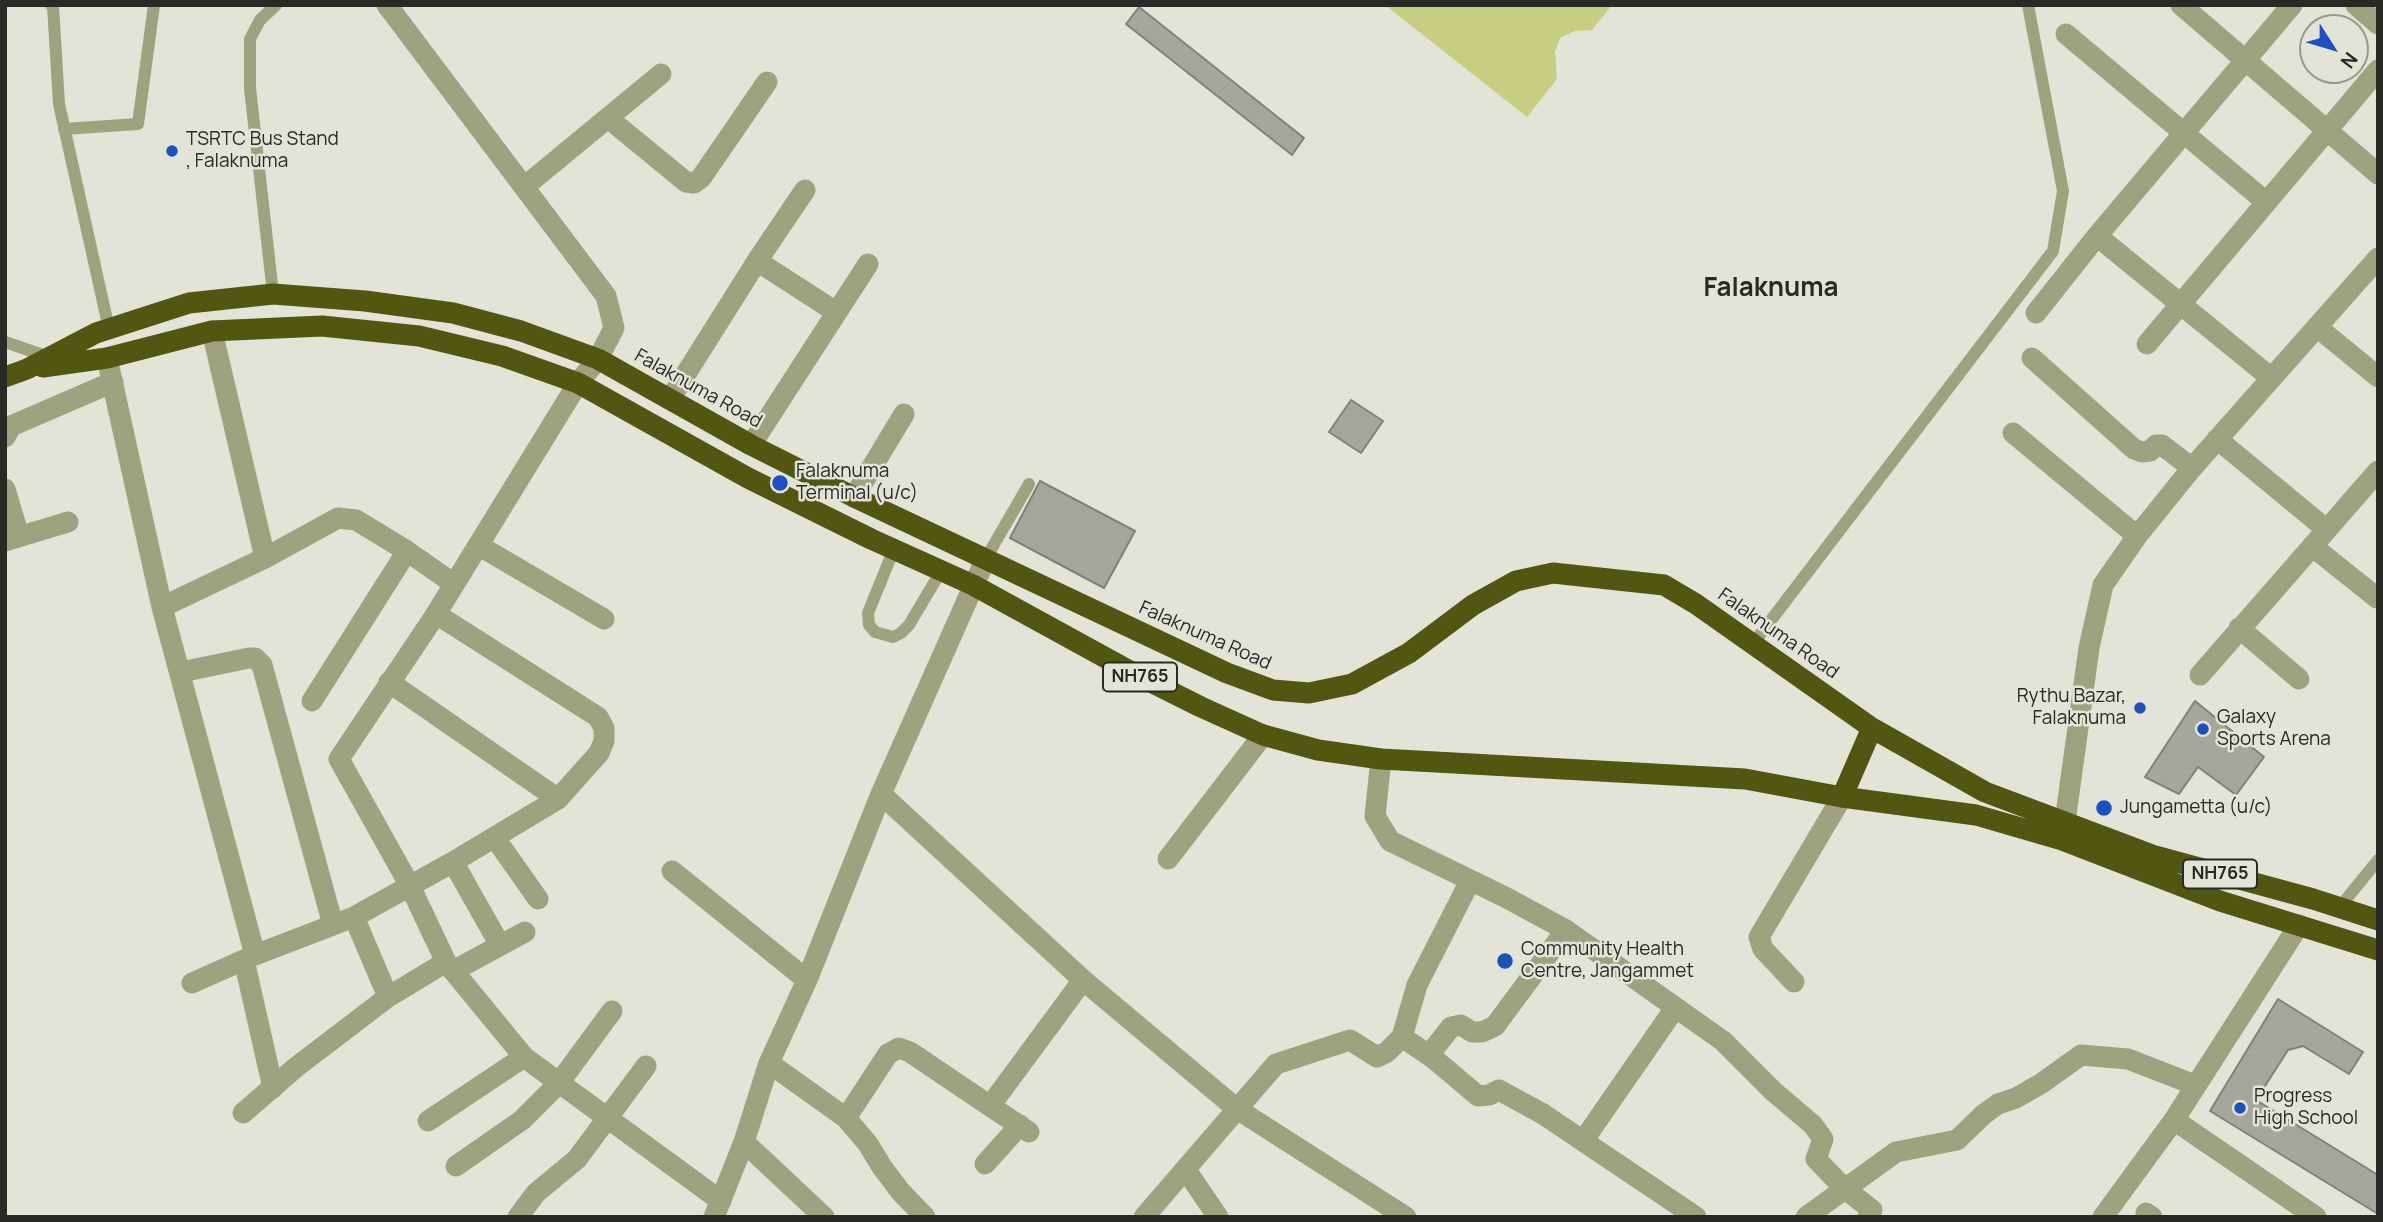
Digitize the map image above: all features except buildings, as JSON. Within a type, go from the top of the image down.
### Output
[{"type":"highway","name":"Falaknuma Road","points":[[5,377],[27,369],[96,333],[189,303],[273,294],[365,301],[464,316],[521,331],[598,359],[751,445],[854,497],[1227,673],[1273,690],[1309,693],[1352,684],[1409,653],[1473,605],[1516,581],[1553,573],[1664,584],[1872,729],[1985,792],[2155,856],[2378,920]]},
{"type":"highway","points":[[363,331],[365,301]]},
{"type":"highway","name":"Falaknuma Road","points":[[27,369],[107,358],[212,331],[321,326],[419,336],[490,353],[578,383],[748,478],[973,585],[1137,675],[1263,735],[1318,750],[1381,759],[1745,779],[1842,797],[1976,815],[2062,840],[2220,901],[2378,950]]},
{"type":"highway","points":[[1842,797],[1872,729]]},
{"type":"street","points":[[387,5],[606,296],[614,328],[598,359],[578,383],[436,614],[339,759],[410,886],[450,966],[524,1057],[606,1117],[718,1209],[744,1142],[769,1063],[807,980],[881,794],[985,560]]},
{"type":"street","points":[[2181,5],[2378,174]]},
{"type":"street","points":[[2036,313],[2097,236],[2292,5]]},
{"type":"street","points":[[2356,5],[2378,24]]},
{"type":"street","points":[[2066,34],[2266,202]]},
{"type":"street","points":[[2147,344],[2378,70]]},
{"type":"street","points":[[524,187],[661,74]]},
{"type":"street","points":[[608,118],[687,182],[694,183],[701,178],[768,82]]},
{"type":"street","points":[[670,399],[805,190]]},
{"type":"street","points":[[2097,236],[2270,377]]},
{"type":"street","points":[[2065,822],[2089,648],[2103,585],[2137,536],[2192,468],[2378,258]]},
{"type":"street","points":[[757,261],[836,312]]},
{"type":"street","points":[[751,445],[868,264]]},
{"type":"street","points":[[2316,327],[2378,377]]},
{"type":"street","points":[[212,331],[265,558]]},
{"type":"street","points":[[107,358],[162,607],[181,672],[249,958],[273,1087]]},
{"type":"street","points":[[2032,358],[2134,449],[2150,451],[2156,445],[2162,445],[2192,468]]},
{"type":"street","points":[[5,437],[11,426],[113,382]]},
{"type":"street","points":[[854,497],[904,414]]},
{"type":"street","points":[[2013,433],[2137,536]]},
{"type":"street","points":[[2217,439],[2326,529]]},
{"type":"street","points":[[2200,675],[2378,471]]},
{"type":"street","points":[[5,489],[12,539],[68,522]]},
{"type":"street","points":[[162,607],[265,558],[338,518],[356,520],[454,584]]},
{"type":"street","points":[[478,545],[604,619]]},
{"type":"street","points":[[2312,546],[2376,598]]},
{"type":"street","points":[[312,701],[407,551]]},
{"type":"street","points":[[192,983],[354,917],[453,862],[558,799],[599,753],[604,741],[604,728],[598,717],[436,614]]},
{"type":"street","points":[[2239,628],[2299,679]]},
{"type":"street","points":[[181,672],[249,658],[255,658],[262,665],[333,925]]},
{"type":"street","points":[[389,682],[558,799]]},
{"type":"street","points":[[1168,859],[1263,735]]},
{"type":"street","points":[[1381,759],[1375,816],[1390,841],[1566,930],[1723,1041],[1773,1091],[1813,1125],[1823,1139],[1816,1159],[1844,1188],[1872,1210],[1868,1217]]},
{"type":"street","points":[[881,794],[1083,980],[1237,1109],[1406,1217]]},
{"type":"street","points":[[1794,982],[1762,948],[1759,937],[1842,797]]},
{"type":"street","points":[[495,838],[538,899]]},
{"type":"street","points":[[453,862],[500,946]]},
{"type":"street","points":[[672,871],[807,980]]},
{"type":"street","points":[[1144,1217],[1276,1064],[1350,1040],[1377,1057],[1387,1052],[1402,1037],[1417,985],[1470,881]]},
{"type":"street","points":[[354,917],[388,997]]},
{"type":"street","points":[[2103,1217],[2174,1120],[2299,925]]},
{"type":"street","points":[[1429,1055],[1451,1027],[1461,1025],[1472,1032],[1482,1032],[1495,1026],[1566,930]]},
{"type":"street","points":[[243,1114],[295,1068],[388,997],[525,932]]},
{"type":"street","points":[[990,1106],[1083,980]]},
{"type":"street","points":[[1583,1141],[1675,1008]]},
{"type":"street","points":[[456,1166],[522,1119],[559,1083],[612,1011]]},
{"type":"street","points":[[1402,1037],[1429,1055],[1478,1096],[1499,1090],[1543,1114],[1696,1217]]},
{"type":"street","points":[[846,1118],[888,1054],[899,1048],[910,1052],[1025,1128],[985,1164]]},
{"type":"street","points":[[1806,1217],[1896,1152],[1957,1140],[1991,1109],[2042,1083],[2081,1055],[2128,1059],[2195,1085]]},
{"type":"street","points":[[428,1121],[524,1057]]},
{"type":"street","points":[[769,1063],[846,1118],[868,1144],[881,1167],[900,1191],[925,1217]]},
{"type":"street","points":[[518,1217],[536,1193],[577,1159],[646,1066]]},
{"type":"street","points":[[2174,1120],[2316,1217]]},
{"type":"street","points":[[744,1142],[824,1217]]},
{"type":"street","points":[[1186,1170],[1218,1217]]},
{"type":"lane","points":[[51,5],[59,104],[109,329]]},
{"type":"lane","points":[[64,129],[138,124],[154,5]]},
{"type":"lane","points":[[273,294],[250,88],[250,39],[260,20],[276,5]]},
{"type":"lane","points":[[1752,645],[2053,251],[2063,191],[2028,5]]},
{"type":"lane","points":[[5,342],[49,357]]},
{"type":"lane","points":[[985,560],[1029,484]]},
{"type":"lane","points":[[894,549],[868,613],[869,625],[875,632],[893,636],[901,633],[909,625],[941,571]]},
{"type":"lane","points":[[2339,908],[2378,860]]},
{"type":"green space","points":[[1385,5],[1612,5],[1592,30],[1575,31],[1560,38],[1555,52],[1557,79],[1527,117]]},
{"type":"place","name":"TSRTC Bus Stand , Falaknuma","points":[[172,151]]},
{"type":"place","name":"Falaknuma Terminal (u/c)","points":[[780,483]]},
{"type":"place","name":"Rythu Bazar, Falaknuma","points":[[2140,708]]},
{"type":"place","name":"Galaxy Sports Arena","points":[[2203,729]]},
{"type":"place","name":"Jungametta (u/c)","points":[[2104,808]]},
{"type":"place","name":"Community Health Centre, Jangammet","points":[[1505,961]]},
{"type":"place","name":"Progress High School","points":[[2240,1108]]},
{"type":"district","name":"Falaknuma","points":[[1771,289]]}]
